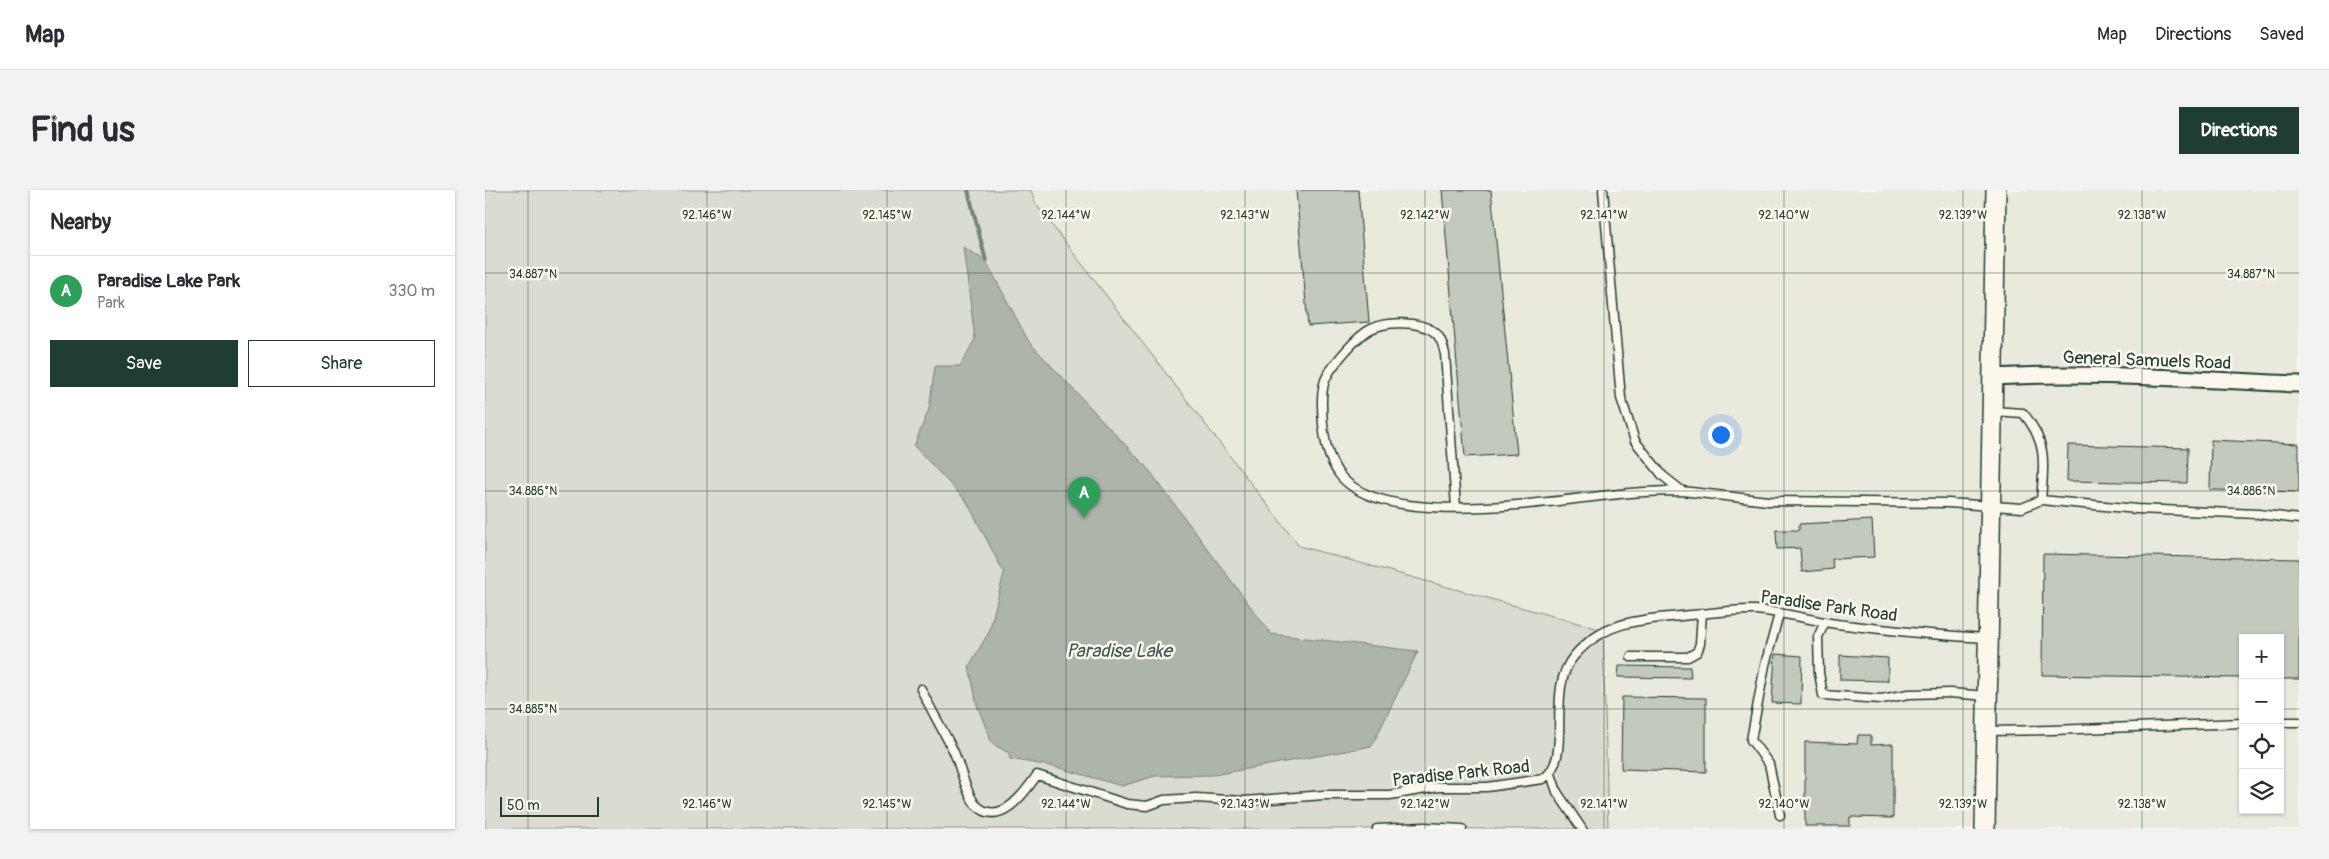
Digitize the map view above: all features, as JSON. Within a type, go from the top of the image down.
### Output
[{"type":"street","points":[[1985,829],[1996,190]]},
{"type":"street","name":"General Samuels Road","points":[[1993,378],[2033,375],[2122,376],[2299,384]]},
{"type":"lane","points":[[1603,190],[1621,398],[1635,441],[1663,476],[1682,491]]},
{"type":"lane","points":[[1456,507],[1442,342],[1433,331],[1418,326],[1388,324],[1371,328],[1357,338],[1326,377],[1322,408],[1328,454],[1340,475],[1357,489],[1398,504],[1456,507],[1503,507],[1611,495],[1682,491],[1768,501],[2022,508],[2041,500],[2137,509],[2258,514],[2299,519]]},
{"type":"lane","points":[[1993,411],[2023,413],[2036,428],[2045,460],[2041,500]]},
{"type":"lane","name":"Paradise Park Road","points":[[921,689],[953,750],[974,804],[983,812],[1001,815],[1020,800],[1037,775],[1119,801],[1147,806],[1164,800],[1196,798],[1244,801],[1324,795],[1390,795],[1439,787],[1487,787],[1543,779],[1551,774],[1558,759],[1561,680],[1564,670],[1575,654],[1603,630],[1651,618],[1702,614],[1725,610],[1756,610],[1825,622],[1947,636],[1988,638]]},
{"type":"lane","points":[[1631,657],[1688,657],[1697,652],[1700,644],[1702,614]]},
{"type":"lane","points":[[1779,614],[1765,665],[1751,740],[1769,764],[1780,815]]},
{"type":"lane","points":[[1825,622],[1817,637],[1819,673],[1823,695],[1881,700],[1909,694],[1950,693],[1987,696]]},
{"type":"lane","points":[[2284,722],[2299,722]]},
{"type":"lane","points":[[1986,731],[2239,723]]},
{"type":"lane","points":[[1551,774],[1561,797],[1582,829]]},
{"type":"lane","points":[[1377,829],[1424,827],[1462,829]]},
{"type":"shaded area","points":[[485,190],[1031,190],[1035,203],[1299,546],[1603,630],[1608,829],[485,829]]},
{"type":"shaded area","points":[[1031,190],[2299,190],[2299,829],[1608,829],[1603,630],[1299,546],[1035,203]]},
{"type":"water","name":"Paradise Lake","points":[[963,247],[986,261],[1029,342],[1149,470],[1271,634],[1418,651],[1372,746],[1214,775],[1155,776],[1122,786],[1056,767],[1010,759],[1009,753],[992,744],[977,705],[969,666],[989,632],[1004,573],[967,502],[914,446],[929,409],[935,366],[960,366],[975,339]]},
{"type":"building","points":[[1296,190],[1358,190],[1369,322],[1308,326]]},
{"type":"building","points":[[1442,190],[1491,190],[1517,454],[1465,457]]},
{"type":"building","points":[[2211,440],[2299,444],[2299,492],[2210,490]]},
{"type":"building","points":[[2068,445],[2188,448],[2187,483],[2067,481]]},
{"type":"building","points":[[1872,520],[1874,557],[1832,559],[1833,569],[1802,572],[1800,548],[1777,549],[1776,530],[1799,530],[1799,524]]},
{"type":"building","points":[[2043,554],[2299,559],[2299,679],[2284,679],[2284,634],[2239,634],[2239,678],[2042,675]]},
{"type":"building","points":[[1775,654],[1802,656],[1801,704],[1772,703]]},
{"type":"building","points":[[1840,655],[1888,658],[1888,681],[1840,680]]},
{"type":"building","points":[[1619,666],[1690,667],[1691,678],[1618,677]]},
{"type":"building","points":[[1622,697],[1706,698],[1706,772],[1621,769]]},
{"type":"building","points":[[1858,735],[1871,735],[1871,745],[1893,744],[1893,818],[1850,817],[1850,826],[1805,826],[1805,742],[1857,744]]},
{"type":"waterway","points":[[968,190],[986,261]]},
{"type":"place","name":"Paradise Lake Park","points":[[1084,518]]}]
